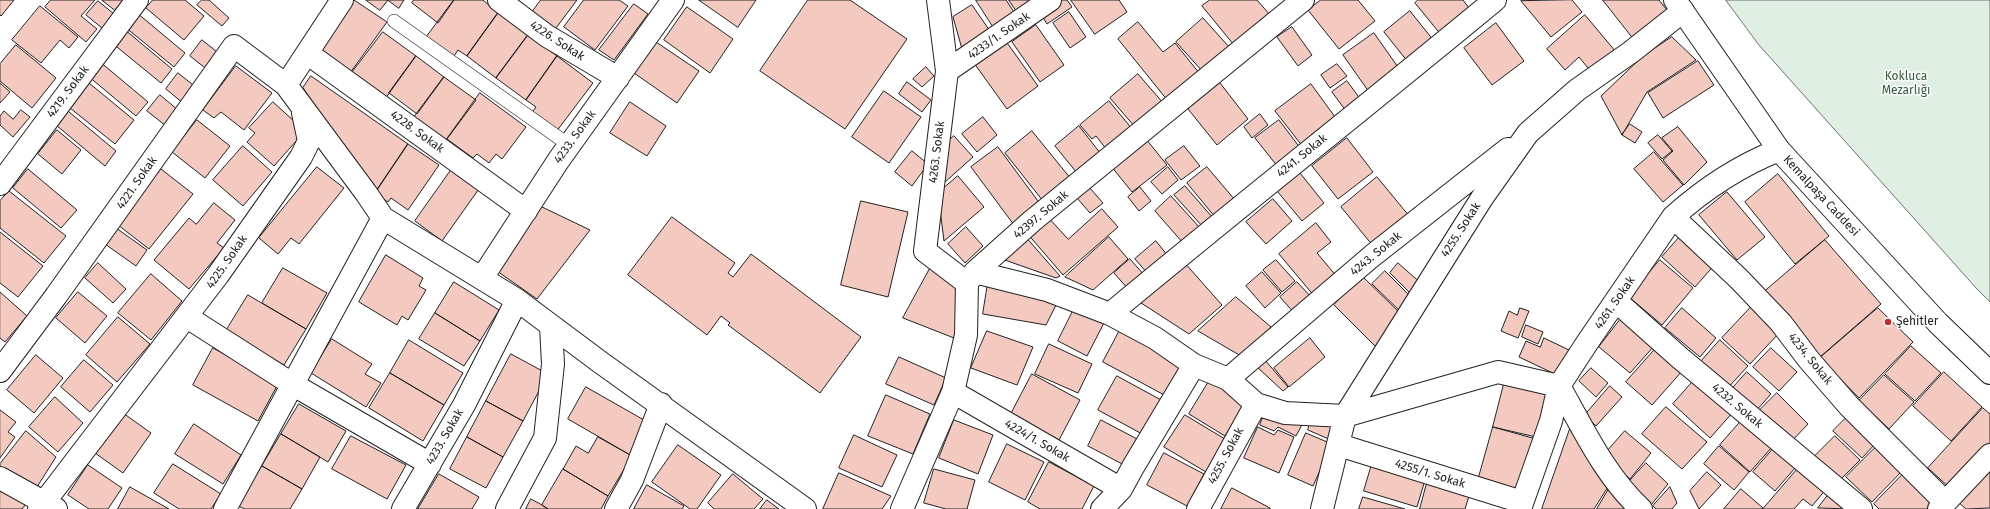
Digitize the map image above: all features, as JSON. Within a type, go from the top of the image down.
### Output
[{"type":"street","name":"4219. Sokak","points":[[0,184],[137,0]]},
{"type":"street","points":[[286,85],[342,0]]},
{"type":"street","name":"4226. Sokak","points":[[499,0],[547,36],[618,78]]},
{"type":"street","name":"4233. Sokak","points":[[482,278],[569,145],[673,0]]},
{"type":"street","name":"4263. Sokak","points":[[938,0],[947,71],[925,251],[971,278]]},
{"type":"street","name":"4233/1. Sokak","points":[[947,71],[1050,0]]},
{"type":"street","name":"42397. Sokak","points":[[971,278],[1032,221],[1303,0]]},
{"type":"street","name":"4241. Sokak","points":[[1110,314],[1245,202],[1420,62],[1494,0]]},
{"type":"street","name":"4255. Sokak","points":[[1322,509],[1345,416],[1482,198],[1528,133],[1578,90],[1631,52],[1679,6]]},
{"type":"street","name":"Kemalpaşa Caddesi","points":[[1679,6],[1779,150],[1938,323],[1990,373]]},
{"type":"street","name":"4221. Sokak","points":[[0,371],[56,296],[234,46],[286,85]]},
{"type":"street","name":"4228. Sokak","points":[[307,53],[526,212]]},
{"type":"street","name":"4225. Sokak","points":[[47,507],[187,317],[301,158],[309,141],[302,108],[286,85]]},
{"type":"street","points":[[302,108],[383,218],[517,300],[805,509]]},
{"type":"street","name":"4243. Sokak","points":[[1228,379],[1372,256],[1528,133]]},
{"type":"street","name":"4261. Sokak","points":[[1521,506],[1551,422],[1559,386],[1673,217],[1692,200],[1756,159],[1779,150]]},
{"type":"street","name":"4234. Sokak","points":[[1673,217],[1781,323],[1809,360],[1849,406],[1942,506]]},
{"type":"street","points":[[225,509],[383,218]]},
{"type":"street","points":[[902,509],[953,392],[966,335],[971,278],[1047,290],[1110,314],[1155,338],[1194,365],[1228,379],[1256,404],[1285,413],[1345,416],[1498,372],[1559,386],[1600,457],[1629,498],[1641,509]]},
{"type":"street","name":"4233. Sokak","points":[[403,509],[464,405],[517,300]]},
{"type":"street","name":"4232. Sokak","points":[[1616,301],[1680,358],[1861,509]]},
{"type":"street","points":[[187,317],[292,384],[430,464]]},
{"type":"street","points":[[507,509],[546,438],[553,364],[551,326]]},
{"type":"street","points":[[1102,509],[1121,489],[1194,365]]},
{"type":"street","name":"4224/1. Sokak","points":[[953,392],[1121,489]]},
{"type":"street","points":[[616,509],[632,480],[661,404]]},
{"type":"street","name":"4255. Sokak","points":[[1198,509],[1256,404]]},
{"type":"street","name":"4255/1. Sokak","points":[[1339,445],[1521,506]]},
{"type":"street","points":[[1942,506],[1990,455]]},
{"type":"street","points":[[0,478],[47,507]]},
{"type":"lane","points":[[394,21],[569,145]]},
{"type":"green space","name":"Kokluca Mezarlığı","points":[[1726,0],[1990,0],[1990,302],[1759,45]]},
{"type":"building","points":[[0,0],[14,0],[1,16],[0,15]]},
{"type":"building","points":[[51,0],[95,0],[81,16],[97,29],[86,42],[45,7]]},
{"type":"building","points":[[102,0],[123,0],[115,10]]},
{"type":"building","points":[[153,0],[185,0],[204,16],[184,40],[146,8]]},
{"type":"building","points":[[202,0],[209,0],[229,18],[222,26],[197,5]]},
{"type":"building","points":[[354,0],[387,22],[350,73],[318,51]]},
{"type":"building","points":[[366,0],[388,0],[380,10]]},
{"type":"building","points":[[388,0],[404,0],[399,8]]},
{"type":"building","points":[[414,0],[454,0],[438,23],[412,3]]},
{"type":"building","points":[[454,0],[483,0],[498,13],[467,56],[458,50],[452,59],[425,39]]},
{"type":"building","points":[[541,0],[577,0],[553,32],[530,15]]},
{"type":"building","points":[[584,0],[619,0],[628,6],[595,50],[564,27]]},
{"type":"building","points":[[699,0],[756,0],[738,27]]},
{"type":"building","points":[[808,0],[850,0],[907,39],[845,129],[760,71]]},
{"type":"building","points":[[976,0],[1006,0],[1016,15],[994,28]]},
{"type":"building","points":[[1009,0],[1030,0],[1016,10]]},
{"type":"building","points":[[1060,0],[1067,0],[1072,7],[1047,24],[1041,14]]},
{"type":"building","points":[[1071,0],[1119,0],[1127,12],[1095,34]]},
{"type":"building","points":[[1210,0],[1257,0],[1270,15],[1234,45],[1202,6]]},
{"type":"building","points":[[1321,0],[1358,0],[1375,21],[1339,49],[1308,10]]},
{"type":"building","points":[[1418,0],[1463,0],[1472,12],[1442,36],[1415,3]]},
{"type":"building","points":[[1572,0],[1582,12],[1551,37],[1521,1]]},
{"type":"building","points":[[1603,0],[1659,0],[1671,15],[1637,43]]},
{"type":"building","points":[[98,1],[114,14],[102,28],[86,15]]},
{"type":"building","points":[[634,4],[648,14],[614,60],[599,50]]},
{"type":"building","points":[[972,5],[990,31],[962,49],[953,17]]},
{"type":"building","points":[[40,6],[78,37],[69,48],[60,40],[41,63],[12,40]]},
{"type":"building","points":[[687,7],[733,39],[710,73],[664,40]]},
{"type":"building","points":[[1410,11],[1434,41],[1408,62],[1384,32]]},
{"type":"building","points":[[1069,12],[1086,37],[1070,48],[1053,23]]},
{"type":"building","points":[[137,13],[185,53],[174,67],[125,27]]},
{"type":"building","points":[[498,13],[528,35],[496,78],[467,56]]},
{"type":"building","points":[[1585,15],[1616,52],[1592,73],[1579,57],[1565,70],[1547,49]]},
{"type":"building","points":[[1203,18],[1230,48],[1203,72],[1176,42]]},
{"type":"building","points":[[1138,22],[1163,52],[1175,43],[1200,74],[1168,101],[1118,39]]},
{"type":"building","points":[[1496,23],[1524,61],[1492,85],[1464,48]]},
{"type":"building","points":[[1036,25],[1064,65],[1040,82],[1012,42]]},
{"type":"building","points":[[1292,27],[1312,55],[1298,66],[1277,37]]},
{"type":"building","points":[[124,29],[172,69],[161,83],[112,43]]},
{"type":"building","points":[[383,32],[416,56],[385,99],[351,74]]},
{"type":"building","points":[[1374,33],[1400,70],[1369,92],[1343,55]]},
{"type":"building","points":[[528,35],[557,56],[526,100],[496,78]]},
{"type":"building","points":[[1672,37],[1696,60],[1647,92],[1622,135],[1601,96],[1643,56]]},
{"type":"building","points":[[202,40],[221,55],[209,71],[190,56]]},
{"type":"building","points":[[1005,40],[1038,86],[1007,109],[974,63]]},
{"type":"building","points":[[656,42],[699,71],[677,103],[634,73]]},
{"type":"building","points":[[16,45],[56,78],[32,108],[0,81],[0,64]]},
{"type":"building","points":[[416,56],[444,77],[417,114],[389,93]]},
{"type":"building","points":[[557,56],[593,83],[556,132],[531,114],[536,107],[526,100]]},
{"type":"building","points":[[99,61],[148,102],[136,116],[88,76]]},
{"type":"building","points":[[1698,61],[1714,85],[1663,118],[1648,93]]},
{"type":"building","points":[[1337,64],[1347,76],[1330,88],[1321,75]]},
{"type":"building","points":[[236,66],[272,93],[244,130],[221,112],[214,118],[203,110]]},
{"type":"building","points":[[926,67],[934,76],[922,87],[913,79]]},
{"type":"building","points":[[178,73],[197,88],[184,104],[166,89]]},
{"type":"building","points":[[1138,74],[1164,104],[1135,127],[1110,98]]},
{"type":"building","points":[[311,76],[408,144],[375,193],[303,88]]},
{"type":"building","points":[[444,77],[476,100],[444,143],[412,120]]},
{"type":"building","points":[[1347,81],[1361,100],[1346,111],[1332,92]]},
{"type":"building","points":[[907,82],[931,100],[922,112],[899,94]]},
{"type":"building","points":[[0,83],[10,92],[0,103]]},
{"type":"building","points":[[89,83],[134,120],[115,144],[70,108]]},
{"type":"building","points":[[1220,83],[1248,119],[1217,145],[1188,109]]},
{"type":"building","points":[[1311,84],[1338,121],[1303,147],[1275,111]]},
{"type":"building","points":[[884,91],[921,117],[889,163],[852,137]]},
{"type":"building","points":[[480,93],[526,127],[502,159],[496,154],[489,163],[477,154],[473,158],[447,139]]},
{"type":"building","points":[[160,95],[178,110],[166,126],[147,111]]},
{"type":"building","points":[[1109,101],[1133,130],[1107,150],[1096,136],[1092,139],[1080,125]]},
{"type":"building","points":[[273,102],[305,131],[274,166],[247,142],[255,133],[249,128]]},
{"type":"building","points":[[630,102],[666,126],[647,156],[610,133]]},
{"type":"building","points":[[21,110],[30,117],[13,137],[0,125],[0,116],[4,111],[13,119]]},
{"type":"building","points":[[68,111],[116,151],[105,166],[56,125]]},
{"type":"building","points":[[1260,114],[1268,125],[1252,138],[1244,127]]},
{"type":"building","points":[[983,117],[997,135],[977,152],[962,134]]},
{"type":"building","points":[[197,120],[230,146],[205,178],[172,152]]},
{"type":"building","points":[[1279,120],[1301,149],[1278,167],[1255,138]]},
{"type":"building","points":[[1630,124],[1642,132],[1635,143],[1622,135]]},
{"type":"building","points":[[1079,126],[1101,154],[1077,173],[1055,146]]},
{"type":"building","points":[[1678,127],[1707,162],[1684,185],[1663,160],[1673,151],[1662,138]]},
{"type":"building","points":[[57,130],[81,150],[62,174],[38,154]]},
{"type":"building","points":[[1032,131],[1071,179],[1043,201],[1005,153]]},
{"type":"building","points":[[1658,135],[1672,151],[1662,159],[1648,143]]},
{"type":"building","points":[[954,136],[973,157],[945,182],[941,177],[948,141]]},
{"type":"building","points":[[1347,138],[1373,172],[1338,199],[1312,166]]},
{"type":"building","points":[[1146,139],[1167,165],[1132,192],[1111,166]]},
{"type":"building","points":[[408,144],[439,165],[408,210],[391,198],[388,202],[375,193]]},
{"type":"building","points":[[243,146],[272,172],[243,206],[213,180]]},
{"type":"building","points":[[1184,146],[1200,166],[1181,180],[1165,160]]},
{"type":"building","points":[[998,147],[1041,205],[1014,225],[971,167]]},
{"type":"building","points":[[912,151],[928,164],[912,186],[895,172]]},
{"type":"building","points":[[1654,152],[1683,185],[1663,202],[1634,169]]},
{"type":"building","points":[[454,166],[481,186],[442,241],[415,221]]},
{"type":"building","points":[[317,167],[344,188],[299,244],[291,238],[278,254],[259,238]]},
{"type":"building","points":[[1168,167],[1178,180],[1162,194],[1151,182]]},
{"type":"building","points":[[1207,167],[1235,200],[1215,217],[1187,183]]},
{"type":"building","points":[[28,169],[77,210],[61,228],[13,188]]},
{"type":"building","points":[[161,169],[193,194],[149,249],[118,225]]},
{"type":"building","points":[[1300,173],[1324,203],[1302,221],[1277,191]]},
{"type":"building","points":[[1778,174],[1829,236],[1795,264],[1745,202]]},
{"type":"building","points":[[958,176],[984,207],[944,241],[938,193]]},
{"type":"building","points":[[1377,177],[1410,217],[1374,247],[1341,207]]},
{"type":"building","points":[[1185,186],[1213,218],[1203,227],[1174,195]]},
{"type":"building","points":[[1089,187],[1103,203],[1090,213],[1077,198]]},
{"type":"building","points":[[1140,187],[1151,201],[1139,211],[1128,197]]},
{"type":"building","points":[[9,191],[66,236],[44,263],[0,228],[0,201]]},
{"type":"building","points":[[1727,192],[1765,237],[1737,260],[1699,215]]},
{"type":"building","points":[[1171,196],[1200,228],[1183,243],[1155,211]]},
{"type":"building","points":[[1273,199],[1292,221],[1266,244],[1246,222]]},
{"type":"building","points":[[861,201],[908,212],[888,297],[841,285]]},
{"type":"building","points":[[214,203],[235,220],[217,243],[224,248],[189,289],[154,260],[189,218],[196,224]]},
{"type":"building","points":[[540,206],[590,230],[537,299],[497,271]]},
{"type":"building","points":[[1102,209],[1118,227],[1063,275],[1026,232],[1046,215],[1068,239]]},
{"type":"building","points":[[672,217],[735,263],[728,273],[733,277],[751,254],[861,337],[820,393],[728,325],[730,323],[721,316],[707,335],[628,275]]},
{"type":"building","points":[[1316,223],[1331,242],[1317,253],[1338,278],[1315,297],[1279,254]]},
{"type":"building","points":[[966,227],[983,246],[965,263],[948,244]]},
{"type":"building","points":[[116,228],[147,250],[136,266],[105,244]]},
{"type":"building","points":[[0,232],[43,266],[18,297],[0,283]]},
{"type":"building","points":[[1684,232],[1717,262],[1695,287],[1662,257]]},
{"type":"building","points":[[1024,235],[1060,276],[1056,278],[999,258]]},
{"type":"building","points":[[1109,237],[1128,259],[1093,290],[1065,277]]},
{"type":"building","points":[[1825,240],[1881,304],[1820,357],[1764,292]]},
{"type":"building","points":[[1156,241],[1168,256],[1148,274],[1135,259]]},
{"type":"building","points":[[386,255],[423,278],[419,286],[426,290],[408,320],[402,316],[397,325],[359,302]]},
{"type":"building","points":[[1130,259],[1145,276],[1129,290],[1114,273]]},
{"type":"building","points":[[1276,260],[1295,281],[1282,292],[1263,270]]},
{"type":"building","points":[[1660,260],[1693,288],[1662,325],[1629,297]]},
{"type":"building","points":[[1183,261],[1222,305],[1189,334],[1138,301]]},
{"type":"building","points":[[98,263],[126,289],[113,303],[85,278]]},
{"type":"building","points":[[933,263],[963,286],[963,312],[954,338],[903,318]]},
{"type":"building","points":[[1398,263],[1423,285],[1415,298],[1390,273]]},
{"type":"building","points":[[283,268],[327,293],[306,329],[262,303]]},
{"type":"building","points":[[1385,271],[1413,299],[1404,315],[1372,284]]},
{"type":"building","points":[[1262,272],[1281,293],[1265,308],[1246,286]]},
{"type":"building","points":[[151,274],[182,301],[151,340],[118,313]]},
{"type":"building","points":[[1362,276],[1403,316],[1380,351],[1334,305]]},
{"type":"building","points":[[454,282],[499,310],[480,341],[435,313]]},
{"type":"building","points":[[1297,282],[1313,299],[1296,315],[1280,297]]},
{"type":"building","points":[[988,283],[1059,299],[1046,325],[983,314]]},
{"type":"building","points":[[0,292],[27,316],[5,342],[0,338]]},
{"type":"building","points":[[78,292],[107,316],[85,343],[56,318]]},
{"type":"building","points":[[248,295],[306,329],[284,365],[226,331]]},
{"type":"building","points":[[1236,297],[1271,327],[1241,356],[1198,331]]},
{"type":"building","points":[[1076,305],[1106,319],[1087,356],[1058,341]]},
{"type":"building","points":[[1753,305],[1781,331],[1750,364],[1722,338]]},
{"type":"building","points":[[1520,308],[1529,311],[1518,338],[1501,331],[1509,311],[1517,315]]},
{"type":"building","points":[[1682,308],[1716,338],[1700,357],[1665,328]]},
{"type":"building","points":[[1878,308],[1913,342],[1859,398],[1820,358]]},
{"type":"building","points":[[435,313],[480,341],[464,366],[419,339]]},
{"type":"building","points":[[1623,316],[1655,345],[1630,373],[1599,347]]},
{"type":"building","points":[[118,317],[150,344],[117,382],[86,355]]},
{"type":"building","points":[[1526,325],[1543,332],[1538,344],[1522,337]]},
{"type":"building","points":[[1120,330],[1185,364],[1168,397],[1103,362]]},
{"type":"building","points":[[987,331],[1033,347],[1017,385],[971,368]]},
{"type":"building","points":[[1310,338],[1325,357],[1289,387],[1274,368]]},
{"type":"building","points":[[1544,338],[1569,350],[1557,375],[1519,357],[1526,341],[1540,347]]},
{"type":"building","points":[[332,339],[372,364],[365,374],[381,383],[366,407],[311,373]]},
{"type":"building","points":[[409,340],[463,373],[444,405],[390,373]]},
{"type":"building","points":[[1720,340],[1748,366],[1725,391],[1697,366]]},
{"type":"building","points":[[1049,344],[1092,364],[1078,393],[1035,374]]},
{"type":"building","points":[[1911,346],[1941,373],[1915,401],[1885,374]]},
{"type":"building","points":[[1657,347],[1683,370],[1652,405],[1626,382]]},
{"type":"building","points":[[213,348],[278,384],[258,421],[193,385]]},
{"type":"building","points":[[1771,348],[1797,372],[1779,391],[1753,367]]},
{"type":"building","points":[[511,354],[548,374],[523,421],[486,401]]},
{"type":"building","points":[[36,355],[63,378],[34,413],[7,390]]},
{"type":"building","points":[[899,357],[946,378],[934,405],[886,384]]},
{"type":"building","points":[[84,360],[113,385],[90,412],[61,387]]},
{"type":"building","points":[[1265,360],[1288,387],[1283,391],[1257,367]]},
{"type":"building","points":[[1591,368],[1608,383],[1596,397],[1579,381]]},
{"type":"building","points":[[1747,372],[1771,394],[1755,412],[1731,390]]},
{"type":"building","points":[[1944,372],[1982,407],[1951,441],[1913,406]]},
{"type":"building","points":[[390,373],[444,405],[423,441],[369,408]]},
{"type":"building","points":[[1032,374],[1080,400],[1059,440],[1011,414]]},
{"type":"building","points":[[1884,375],[1914,402],[1889,429],[1859,401]]},
{"type":"building","points":[[1117,376],[1163,401],[1144,435],[1098,410]]},
{"type":"building","points":[[1211,378],[1247,400],[1225,436],[1189,414]]},
{"type":"building","points":[[1696,378],[1734,411],[1710,438],[1673,404]]},
{"type":"building","points":[[1505,380],[1548,391],[1536,437],[1493,427]]},
{"type":"building","points":[[1610,386],[1622,397],[1596,426],[1585,415]]},
{"type":"building","points":[[586,387],[651,424],[632,456],[568,419]]},
{"type":"building","points":[[1777,393],[1808,424],[1789,444],[1757,413]]},
{"type":"building","points":[[886,395],[930,414],[913,454],[868,436]]},
{"type":"building","points":[[55,397],[83,423],[58,452],[29,427]]},
{"type":"building","points":[[486,401],[523,421],[503,457],[467,437]]},
{"type":"building","points":[[299,404],[346,431],[328,462],[281,434]]},
{"type":"building","points":[[1666,407],[1707,442],[1682,469],[1642,434]]},
{"type":"building","points":[[1983,408],[1990,414],[1990,449],[1952,490],[1928,468]]},
{"type":"building","points":[[0,410],[16,422],[8,432],[15,437],[0,458]]},
{"type":"building","points":[[1265,412],[1305,419],[1296,436],[1278,427],[1274,431],[1260,425]]},
{"type":"building","points":[[123,413],[151,433],[123,473],[95,453]]},
{"type":"building","points":[[1185,415],[1225,439],[1206,472],[1164,447]]},
{"type":"building","points":[[1312,416],[1338,420],[1331,440],[1308,430]]},
{"type":"building","points":[[1847,417],[1876,443],[1862,458],[1833,431]]},
{"type":"building","points":[[954,420],[993,435],[978,474],[939,458]]},
{"type":"building","points":[[1101,420],[1139,440],[1126,466],[1088,446]]},
{"type":"building","points":[[1742,420],[1772,447],[1750,472],[1720,445]]},
{"type":"building","points":[[1572,423],[1613,479],[1594,509],[1542,509]]},
{"type":"building","points":[[194,424],[241,455],[223,484],[175,454]]},
{"type":"building","points":[[1258,427],[1274,435],[1278,430],[1294,437],[1279,473],[1244,458]]},
{"type":"building","points":[[1493,427],[1536,439],[1520,496],[1477,484]]},
{"type":"building","points":[[26,431],[56,457],[35,490],[0,470],[0,464]]},
{"type":"building","points":[[1625,431],[1651,453],[1630,479],[1603,456]]},
{"type":"building","points":[[1306,433],[1332,444],[1313,486],[1288,475]]},
{"type":"building","points":[[281,434],[320,457],[302,489],[262,466]]},
{"type":"building","points":[[854,435],[897,455],[882,487],[839,468]]},
{"type":"building","points":[[351,436],[406,465],[387,499],[332,469]]},
{"type":"building","points":[[1835,436],[1860,460],[1838,482],[1813,458]]},
{"type":"building","points":[[467,437],[503,457],[486,488],[450,469]]},
{"type":"building","points":[[598,437],[632,456],[608,496],[563,469],[576,446],[588,453]]},
{"type":"building","points":[[1007,444],[1044,462],[1025,500],[989,482]]},
{"type":"building","points":[[678,445],[721,475],[697,509],[690,509],[652,482]]},
{"type":"building","points":[[1878,445],[1904,469],[1872,502],[1846,477]]},
{"type":"building","points":[[1719,446],[1749,472],[1734,490],[1704,464]]},
{"type":"building","points":[[1773,449],[1795,468],[1775,491],[1753,472]]},
{"type":"building","points":[[1164,453],[1204,474],[1187,506],[1147,485]]},
{"type":"building","points":[[1049,462],[1094,486],[1082,509],[1040,509],[1028,502]]},
{"type":"building","points":[[1646,463],[1668,484],[1651,505],[1627,484]]},
{"type":"building","points":[[173,464],[221,494],[211,509],[179,509],[154,493]]},
{"type":"building","points":[[1372,464],[1425,480],[1417,507],[1364,491]]},
{"type":"building","points":[[88,465],[122,488],[108,509],[89,509],[68,495]]},
{"type":"building","points":[[1801,465],[1827,488],[1812,506],[1803,499],[1794,509],[1763,509]]},
{"type":"building","points":[[262,466],[302,489],[290,509],[245,509],[238,506]]},
{"type":"building","points":[[1990,466],[1990,508],[1966,509],[1957,501]]},
{"type":"building","points":[[563,469],[608,496],[601,509],[548,509],[542,505]]},
{"type":"building","points":[[934,469],[975,480],[967,509],[946,509],[924,503]]},
{"type":"building","points":[[1906,471],[1939,504],[1933,509],[1879,509],[1874,504]]},
{"type":"building","points":[[1707,472],[1721,485],[1699,509],[1690,491]]},
{"type":"building","points":[[839,473],[891,496],[882,509],[823,509]]},
{"type":"building","points":[[439,474],[479,497],[472,509],[418,509]]},
{"type":"building","points":[[733,474],[763,499],[754,509],[714,509],[708,503]]},
{"type":"building","points":[[1613,482],[1630,504],[1625,509],[1597,509]]},
{"type":"building","points":[[1427,483],[1469,496],[1465,509],[1420,509]]},
{"type":"building","points":[[647,485],[684,506],[682,509],[634,509]]},
{"type":"building","points":[[130,487],[169,509],[118,509]]},
{"type":"building","points":[[1670,487],[1677,503],[1672,509],[1656,509],[1653,506]]},
{"type":"building","points":[[0,488],[26,504],[22,509],[0,509]]},
{"type":"building","points":[[1232,488],[1270,508],[1270,509],[1221,509]]},
{"type":"building","points":[[1741,489],[1763,508],[1724,509]]},
{"type":"building","points":[[1832,490],[1852,509],[1818,508]]},
{"type":"building","points":[[1363,497],[1405,509],[1359,509]]},
{"type":"building","points":[[531,499],[542,505],[548,509],[526,509]]},
{"type":"building","points":[[767,500],[779,509],[760,509]]},
{"type":"place","name":"Şehitler","points":[[1888,322]]}]
